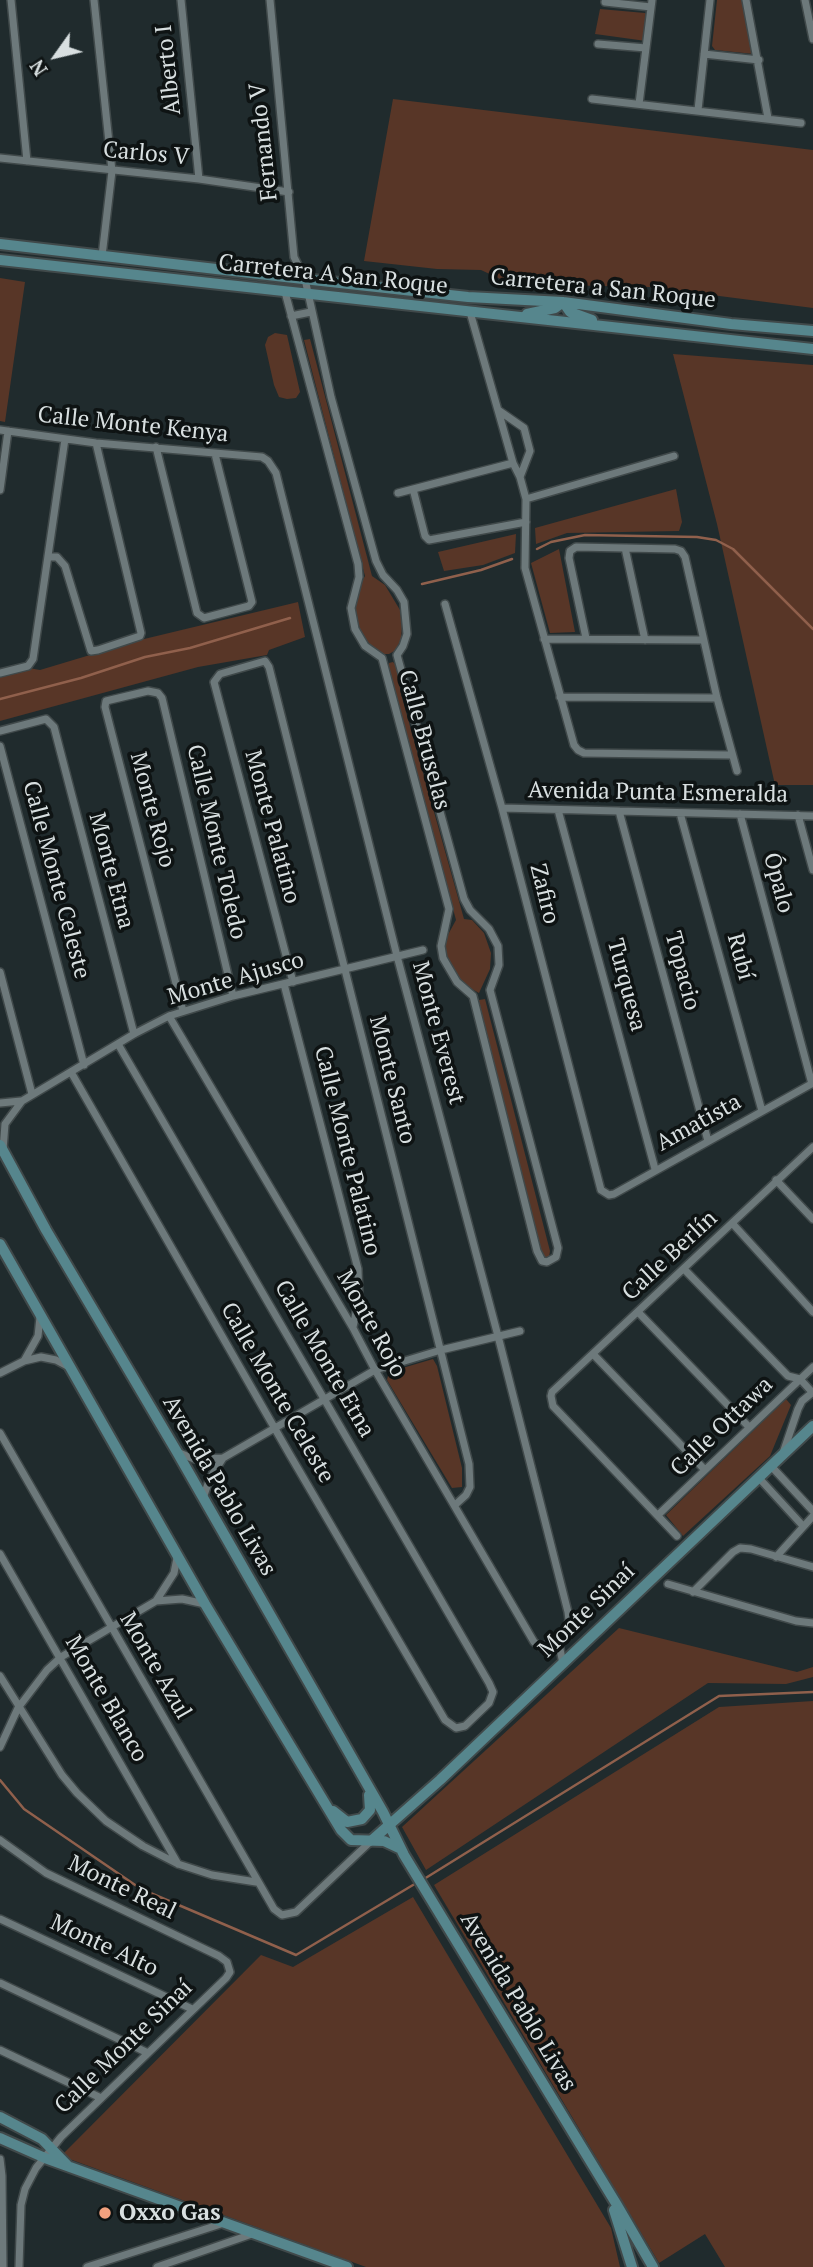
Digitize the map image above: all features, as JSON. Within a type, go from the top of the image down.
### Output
[{"type":"main road","name":"Carretera A San Roque","points":[[0,244],[305,279]]},
{"type":"main road","name":"Carretera A San Roque","points":[[0,260],[661,331]]},
{"type":"main road","name":"Carretera a San Roque","points":[[305,279],[468,297],[564,302],[731,324],[813,331]]},
{"type":"main road","points":[[523,317],[555,308],[564,302],[570,312],[600,326]]},
{"type":"main road","name":"Carretera a San Roque","points":[[661,331],[813,349]]},
{"type":"main road","name":"Avenida Pablo Livas","points":[[1,1148],[390,1825],[401,1852],[653,2267]]},
{"type":"main road","points":[[0,1244],[205,1604],[348,1838],[355,1841],[384,1841],[401,1852]]},
{"type":"main road","name":"Monte Sinaí","points":[[390,1825],[813,1426]]},
{"type":"main road","points":[[326,1804],[346,1822],[362,1819],[371,1806],[366,1783]]},
{"type":"main road","points":[[371,1841],[390,1825]]},
{"type":"main road","points":[[0,2116],[28,2130],[53,2148],[67,2165]]},
{"type":"main road","points":[[0,2138],[45,2158],[347,2267]]},
{"type":"main road","name":"Avenida Pablo Livas","points":[[601,2178],[622,2229],[632,2267]]},
{"type":"street","points":[[11,0],[27,161]]},
{"type":"street","points":[[94,0],[113,171],[102,257]]},
{"type":"street","name":"Alberto I","points":[[181,0],[200,179]]},
{"type":"street","name":"Fernando V","points":[[270,0],[294,257],[305,279],[307,295]]},
{"type":"street","points":[[698,110],[709,0]]},
{"type":"street","points":[[746,0],[768,118]]},
{"type":"street","points":[[804,0],[810,13],[813,38]]},
{"type":"street","points":[[605,2],[652,4],[639,104]]},
{"type":"street","points":[[598,44],[646,48]]},
{"type":"street","points":[[704,54],[759,60]]},
{"type":"street","points":[[592,99],[801,123]]},
{"type":"street","name":"Carlos V","points":[[0,158],[200,179],[289,192]]},
{"type":"street","name":"Calle Bruselas","points":[[285,292],[358,564],[359,577],[351,608],[355,629],[365,646],[382,658],[449,909],[441,946],[443,958],[457,982],[473,996],[537,1251],[542,1261],[547,1262],[556,1257],[558,1248],[490,990],[499,965],[498,946],[489,929],[470,910],[464,899],[397,655],[406,641],[407,634],[404,602],[383,575],[376,561],[331,397],[307,295]]},
{"type":"street","points":[[291,316],[311,312]]},
{"type":"street","points":[[470,312],[513,463],[526,499],[524,568],[574,745],[584,752],[731,755]]},
{"type":"street","points":[[498,410],[524,428],[530,451],[520,477]]},
{"type":"street","points":[[0,490],[4,431]]},
{"type":"street","name":"Calle Monte Kenya","points":[[4,431],[96,443],[262,457]]},
{"type":"street","points":[[0,673],[28,666],[33,659],[65,439]]},
{"type":"street","points":[[48,557],[57,557],[65,566],[94,652],[138,638],[141,633],[96,443]]},
{"type":"street","points":[[156,447],[197,613],[204,618],[249,606],[252,602],[215,454]]},
{"type":"street","points":[[526,499],[674,456]]},
{"type":"street","name":"Monte Everest","points":[[262,457],[276,473],[397,957],[569,1616],[569,1624],[558,1639]]},
{"type":"street","points":[[398,493],[513,463]]},
{"type":"street","points":[[413,489],[425,536],[429,540],[526,522]]},
{"type":"street","points":[[586,638],[569,558],[570,551],[576,547],[681,551],[685,557],[717,698],[737,771]]},
{"type":"street","points":[[625,548],[645,640]]},
{"type":"street","name":"Zafiro","points":[[445,604],[502,808],[599,1186],[604,1194]]},
{"type":"street","points":[[544,639],[703,640]]},
{"type":"street","points":[[382,658],[397,655]]},
{"type":"street","name":"Monte Santo","points":[[214,682],[220,674],[265,661],[269,667],[469,1464],[470,1487],[454,1505]]},
{"type":"street","name":"Monte Palatino","points":[[214,682],[288,983]]},
{"type":"street","name":"Calle Monte Toledo","points":[[106,701],[148,691],[158,693],[162,698],[233,996]]},
{"type":"street","points":[[561,697],[717,698]]},
{"type":"street","name":"Monte Rojo","points":[[106,701],[105,707],[183,1011]]},
{"type":"street","name":"Monte Etna","points":[[0,731],[46,719],[54,727],[134,1034]]},
{"type":"street","name":"Calle Monte Celeste","points":[[0,746],[84,1065]]},
{"type":"street","name":"Avenida Punta Esmeralda","points":[[502,808],[813,816]]},
{"type":"street","name":"Turquesa","points":[[558,810],[656,1169]]},
{"type":"street","name":"Topacio","points":[[619,811],[708,1141]]},
{"type":"street","name":"Rubí","points":[[680,813],[762,1111]]},
{"type":"street","name":"Ópalo","points":[[740,814],[812,1084]]},
{"type":"street","points":[[798,815],[813,870]]},
{"type":"street","name":"Monte Ajusco","points":[[1,1148],[5,1124],[22,1101],[169,1016],[233,996],[423,950]]},
{"type":"street","points":[[0,972],[32,1094]]},
{"type":"street","name":"Calle Monte Palatino","points":[[288,983],[358,1269],[359,1297],[353,1328]]},
{"type":"street","points":[[473,996],[490,990]]},
{"type":"street","name":"Monte Rojo","points":[[169,1016],[534,1643],[541,1647],[558,1639]]},
{"type":"street","name":"Calle Monte Etna","points":[[118,1044],[489,1683],[493,1695],[487,1707],[470,1723],[456,1728]]},
{"type":"street","name":"Calle Monte Celeste","points":[[71,1072],[445,1720],[456,1728]]},
{"type":"street","name":"Amatista","points":[[604,1194],[614,1194],[812,1084]]},
{"type":"street","points":[[0,1102],[22,1101]]},
{"type":"street","name":"Calle Berlín","points":[[659,1515],[553,1406],[552,1392],[813,1147]]},
{"type":"street","points":[[776,1180],[813,1219]]},
{"type":"street","points":[[732,1223],[813,1312]]},
{"type":"street","points":[[684,1269],[788,1376],[800,1379],[813,1392],[802,1401],[783,1454]]},
{"type":"street","points":[[638,1312],[749,1427]]},
{"type":"street","points":[[24,1361],[38,1336],[40,1314]]},
{"type":"street","points":[[177,1452],[194,1459],[223,1458],[375,1370],[441,1350],[520,1331]]},
{"type":"street","points":[[593,1354],[705,1471]]},
{"type":"street","points":[[0,1373],[24,1361],[47,1358],[70,1367]]},
{"type":"street","name":"Calle Ottawa","points":[[659,1515],[813,1367]]},
{"type":"street","points":[[788,1376],[790,1389],[802,1401]]},
{"type":"street","name":"Monte Azul","points":[[0,1433],[271,1905],[282,1915],[291,1914],[301,1908],[371,1841]]},
{"type":"street","points":[[202,1499],[210,1478],[223,1458]]},
{"type":"street","points":[[771,1466],[813,1514],[776,1557]]},
{"type":"street","points":[[759,1478],[803,1526]]},
{"type":"street","points":[[659,1515],[677,1536]]},
{"type":"street","points":[[693,1591],[733,1552],[745,1548],[813,1567]]},
{"type":"street","name":"Monte Blanco","points":[[0,1555],[178,1864]]},
{"type":"street","points":[[0,1747],[18,1707],[47,1670],[61,1657],[156,1601],[174,1573],[177,1555]]},
{"type":"street","points":[[668,1584],[813,1623]]},
{"type":"street","points":[[156,1601],[191,1600],[205,1604]]},
{"type":"street","points":[[558,1639],[563,1664]]},
{"type":"street","points":[[0,1676],[62,1775],[89,1805],[124,1834],[178,1864],[205,1873],[256,1882]]},
{"type":"street","name":"Monte Real","points":[[0,1840],[27,1862],[46,1873],[219,1956],[229,1967]]},
{"type":"street","name":"Monte Alto","points":[[0,1919],[192,2009]]},
{"type":"street","name":"Calle Monte Sinaí","points":[[19,2267],[21,2205],[30,2178],[53,2148],[101,2098],[226,1979],[229,1967]]},
{"type":"street","points":[[0,1983],[148,2053]]},
{"type":"street","points":[[0,2050],[101,2098]]},
{"type":"street","points":[[0,2159],[3,2267]]},
{"type":"street","points":[[87,2267],[225,2222]]},
{"type":"street","points":[[157,2267],[255,2233]]},
{"type":"shaded area","points":[[717,0],[744,0],[754,54],[715,50],[712,46]]},
{"type":"shaded area","points":[[600,9],[645,13],[649,16],[646,41],[595,34]]},
{"type":"shaded area","points":[[393,99],[813,150],[813,308],[649,287],[511,284],[481,270],[437,269],[364,261]]},
{"type":"shaded area","points":[[0,278],[25,282],[5,422],[0,421]]},
{"type":"shaded area","points":[[275,333],[287,335],[300,392],[296,398],[279,397],[274,385],[265,345],[268,337]]},
{"type":"shaded area","points":[[310,339],[372,576],[385,585],[400,610],[401,639],[396,650],[389,654],[372,648],[361,632],[355,614],[358,588],[365,576],[304,340]]},
{"type":"shaded area","points":[[673,354],[813,365],[813,785],[775,785],[717,524]]},
{"type":"shaded area","points":[[676,489],[682,522],[679,531],[567,533],[536,544],[535,528]]},
{"type":"shaded area","points":[[516,534],[515,553],[483,565],[444,571],[438,552]]},
{"type":"shaded area","points":[[559,549],[575,632],[550,633],[531,563]]},
{"type":"shaded area","points":[[298,602],[305,637],[269,650],[267,655],[198,667],[0,721],[0,676],[29,668],[40,670],[140,640]]},
{"type":"shaded area","points":[[393,662],[464,919],[472,920],[484,933],[491,953],[490,969],[479,993],[461,983],[446,959],[444,942],[456,920],[388,667],[389,663]]},
{"type":"shaded area","points":[[485,999],[550,1251],[549,1257],[543,1258],[540,1253],[479,1005],[479,1000]]},
{"type":"shaded area","points":[[433,1359],[462,1468],[462,1487],[452,1488],[387,1380],[389,1372]]},
{"type":"shaded area","points":[[786,1399],[791,1405],[770,1456],[683,1536],[666,1515]]},
{"type":"shaded area","points":[[619,1628],[797,1672],[813,1667],[813,1677],[786,1684],[708,1683],[426,1870],[402,1827]]},
{"type":"shaded area","points":[[813,1701],[813,2267],[725,2267],[705,2234],[659,2263],[434,1885],[719,1707]]},
{"type":"shaded area","points":[[413,1897],[611,2228],[620,2267],[366,2267],[61,2156],[261,1955],[293,1967]]},
{"type":"waterway","points":[[537,549],[551,542],[585,535],[697,537],[716,540],[733,549],[813,629]]},
{"type":"waterway","points":[[422,584],[481,570],[512,559]]},
{"type":"waterway","points":[[0,699],[290,618]]},
{"type":"waterway","points":[[424,1879],[719,1696],[813,1692]]},
{"type":"waterway","points":[[0,1780],[24,1809],[141,1889],[296,1955],[418,1882]]},
{"type":"place","name":"Oxxo Gas","points":[[105,2213]]}]
